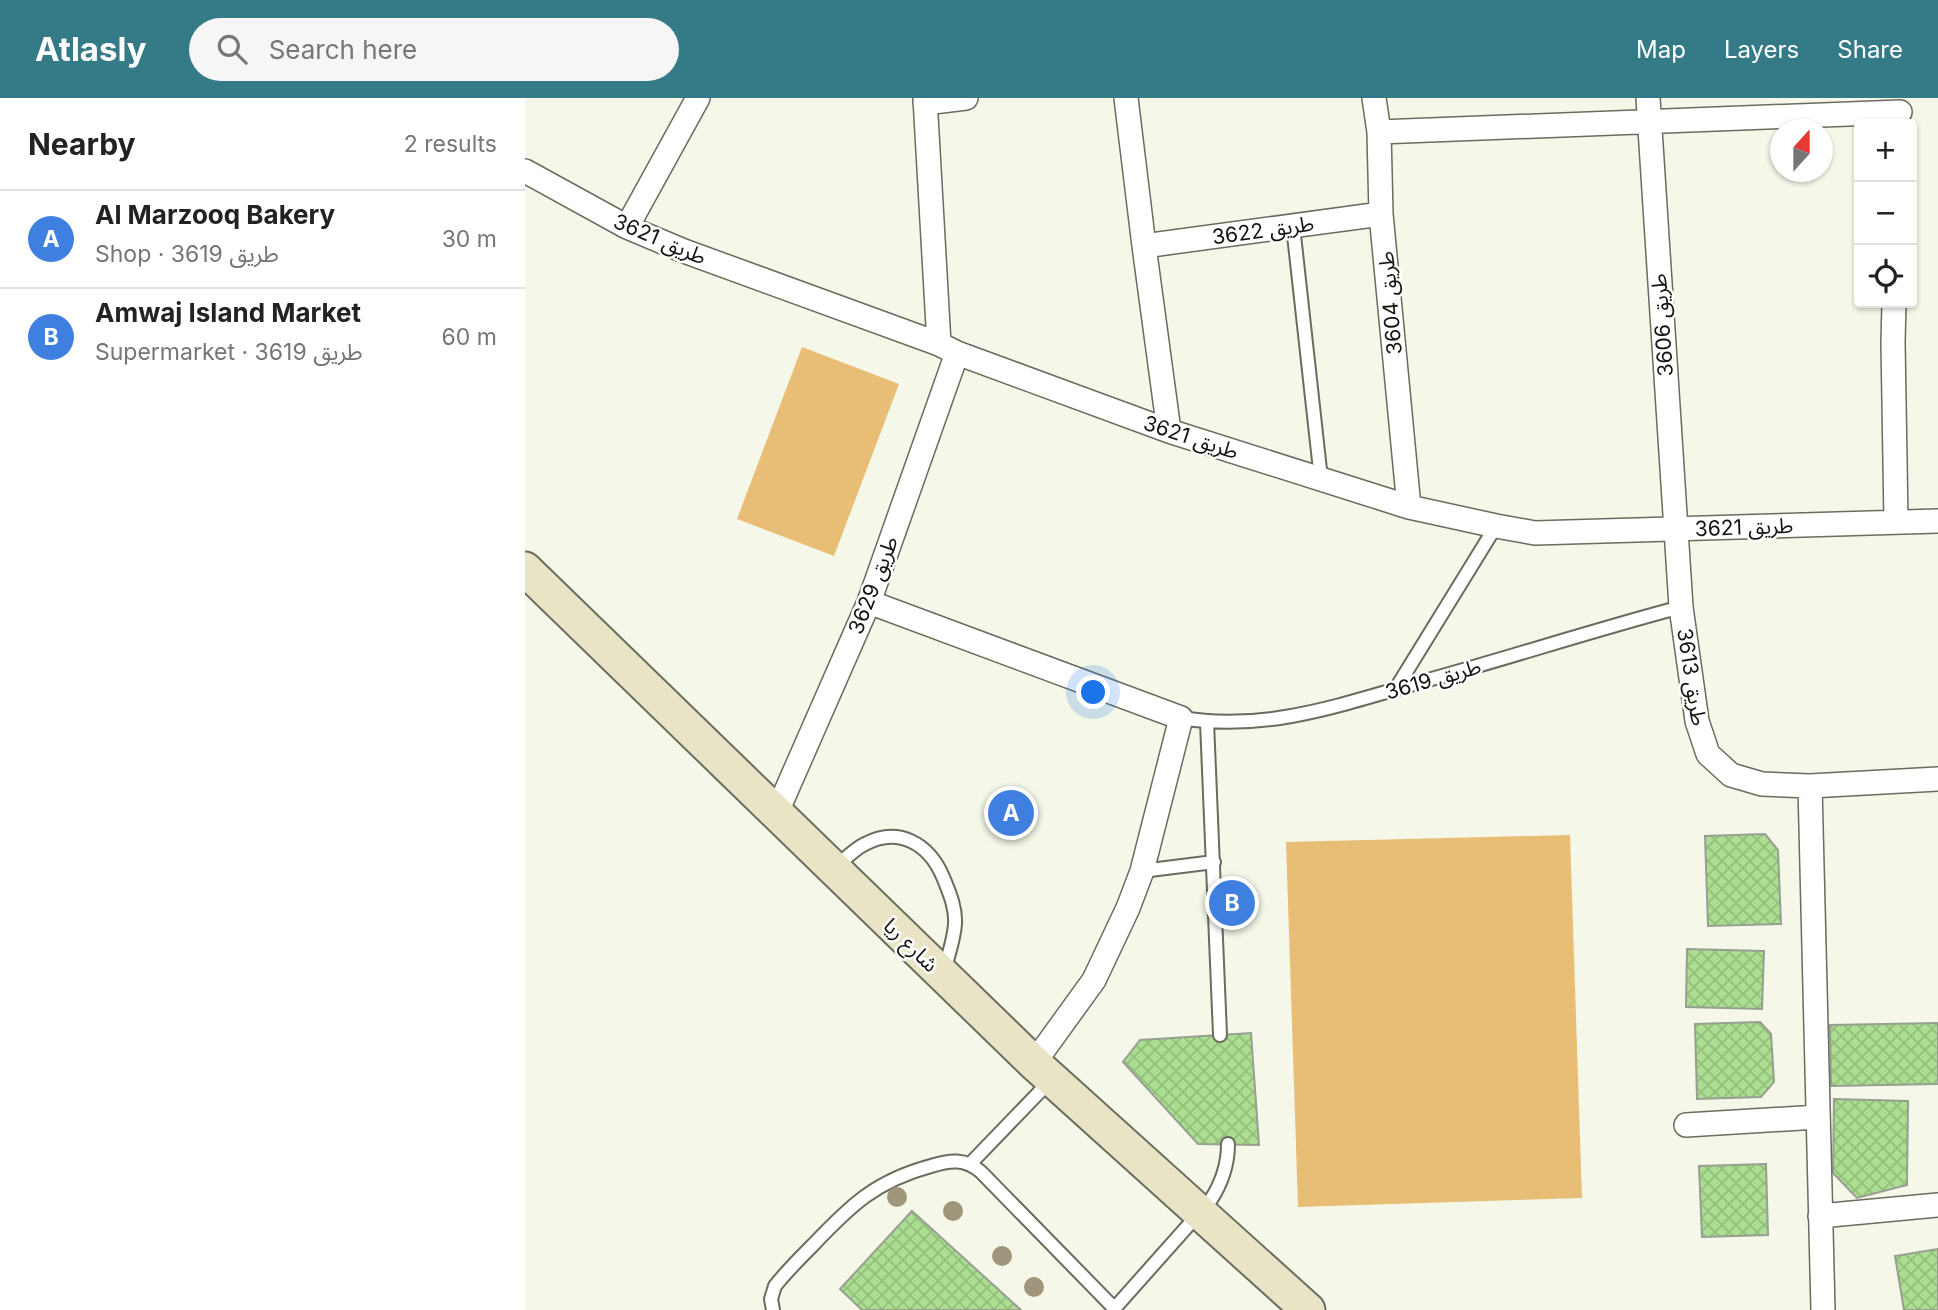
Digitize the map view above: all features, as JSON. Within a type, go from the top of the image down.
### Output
[{"type":"main road","name":"شارع ريا","points":[[525,569],[1043,1071],[1308,1310]]},
{"type":"street","points":[[627,227],[698,98]]},
{"type":"street","points":[[925,100],[966,98]]},
{"type":"street","points":[[1126,98],[1169,431]]},
{"type":"street","name":"طريق 3604","points":[[1374,98],[1381,214],[1409,507]]},
{"type":"street","name":"طريق 3606","points":[[1648,98],[1675,529]]},
{"type":"street","name":"طريق 3629","points":[[776,814],[869,602],[948,348],[925,100]]},
{"type":"street","points":[[1378,132],[1900,112]]},
{"type":"street","name":"طريق 3621","points":[[525,171],[627,227],[684,251],[1169,431],[1409,507],[1535,533],[1938,521]]},
{"type":"street","name":"طريق 3622","points":[[1144,246],[1381,214]]},
{"type":"street","points":[[1894,308],[1896,522]]},
{"type":"street","name":"طريق 3613","points":[[1675,529],[1681,607],[1697,721],[1708,754],[1731,775],[1762,785],[1810,786],[1938,779]]},
{"type":"street","name":"طريق 3619","points":[[869,602],[1181,718]]},
{"type":"street","points":[[1043,1071],[1094,980],[1142,871],[1181,718]]},
{"type":"street","points":[[1810,786],[1823,1310]]},
{"type":"street","points":[[1686,1125],[1818,1117]]},
{"type":"street","points":[[1820,1216],[1938,1205]]},
{"type":"lane","points":[[1293,226],[1321,479]]},
{"type":"lane","points":[[1395,690],[1496,526]]},
{"type":"lane","name":"طريق 3619","points":[[1181,718],[1207,722],[1282,719],[1319,712],[1681,607]]},
{"type":"lane","points":[[1207,722],[1220,1035]]},
{"type":"lane","points":[[833,869],[862,845],[878,838],[895,837],[912,841],[926,850],[937,864],[955,911],[953,937],[943,975]]},
{"type":"lane","points":[[1142,871],[1214,862]]},
{"type":"lane","points":[[970,1164],[1043,1071]]},
{"type":"lane","points":[[773,1310],[772,1292],[779,1281],[846,1210],[893,1178],[954,1161],[970,1164],[981,1172],[1114,1309],[1210,1200],[1218,1188],[1228,1159],[1228,1144]]},
{"type":"shaded area","points":[[802,347],[899,384],[834,556],[737,519]]},
{"type":"shaded area","points":[[1570,835],[1582,1198],[1298,1207],[1286,842]]},
{"type":"building","points":[[1765,834],[1778,850],[1781,924],[1708,926],[1705,836]]},
{"type":"building","points":[[1687,949],[1764,951],[1762,1009],[1686,1007]]},
{"type":"building","points":[[1760,1022],[1771,1034],[1774,1082],[1761,1097],[1697,1099],[1695,1024]]},
{"type":"building","points":[[1938,1023],[1938,1084],[1831,1086],[1830,1025]]},
{"type":"building","points":[[1251,1033],[1259,1145],[1198,1144],[1123,1062],[1140,1040]]},
{"type":"building","points":[[1834,1099],[1908,1101],[1907,1185],[1857,1198],[1833,1173]]},
{"type":"building","points":[[1766,1164],[1768,1235],[1702,1237],[1699,1166]]},
{"type":"building","points":[[912,1211],[1021,1310],[862,1310],[840,1289]]},
{"type":"building","points":[[1938,1249],[1938,1310],[1904,1310],[1895,1256]]},
{"type":"place","name":"Al Marzooq Bakery","points":[[1011,813]]},
{"type":"place","name":"Amwaj Island Market","points":[[1232,903]]}]
